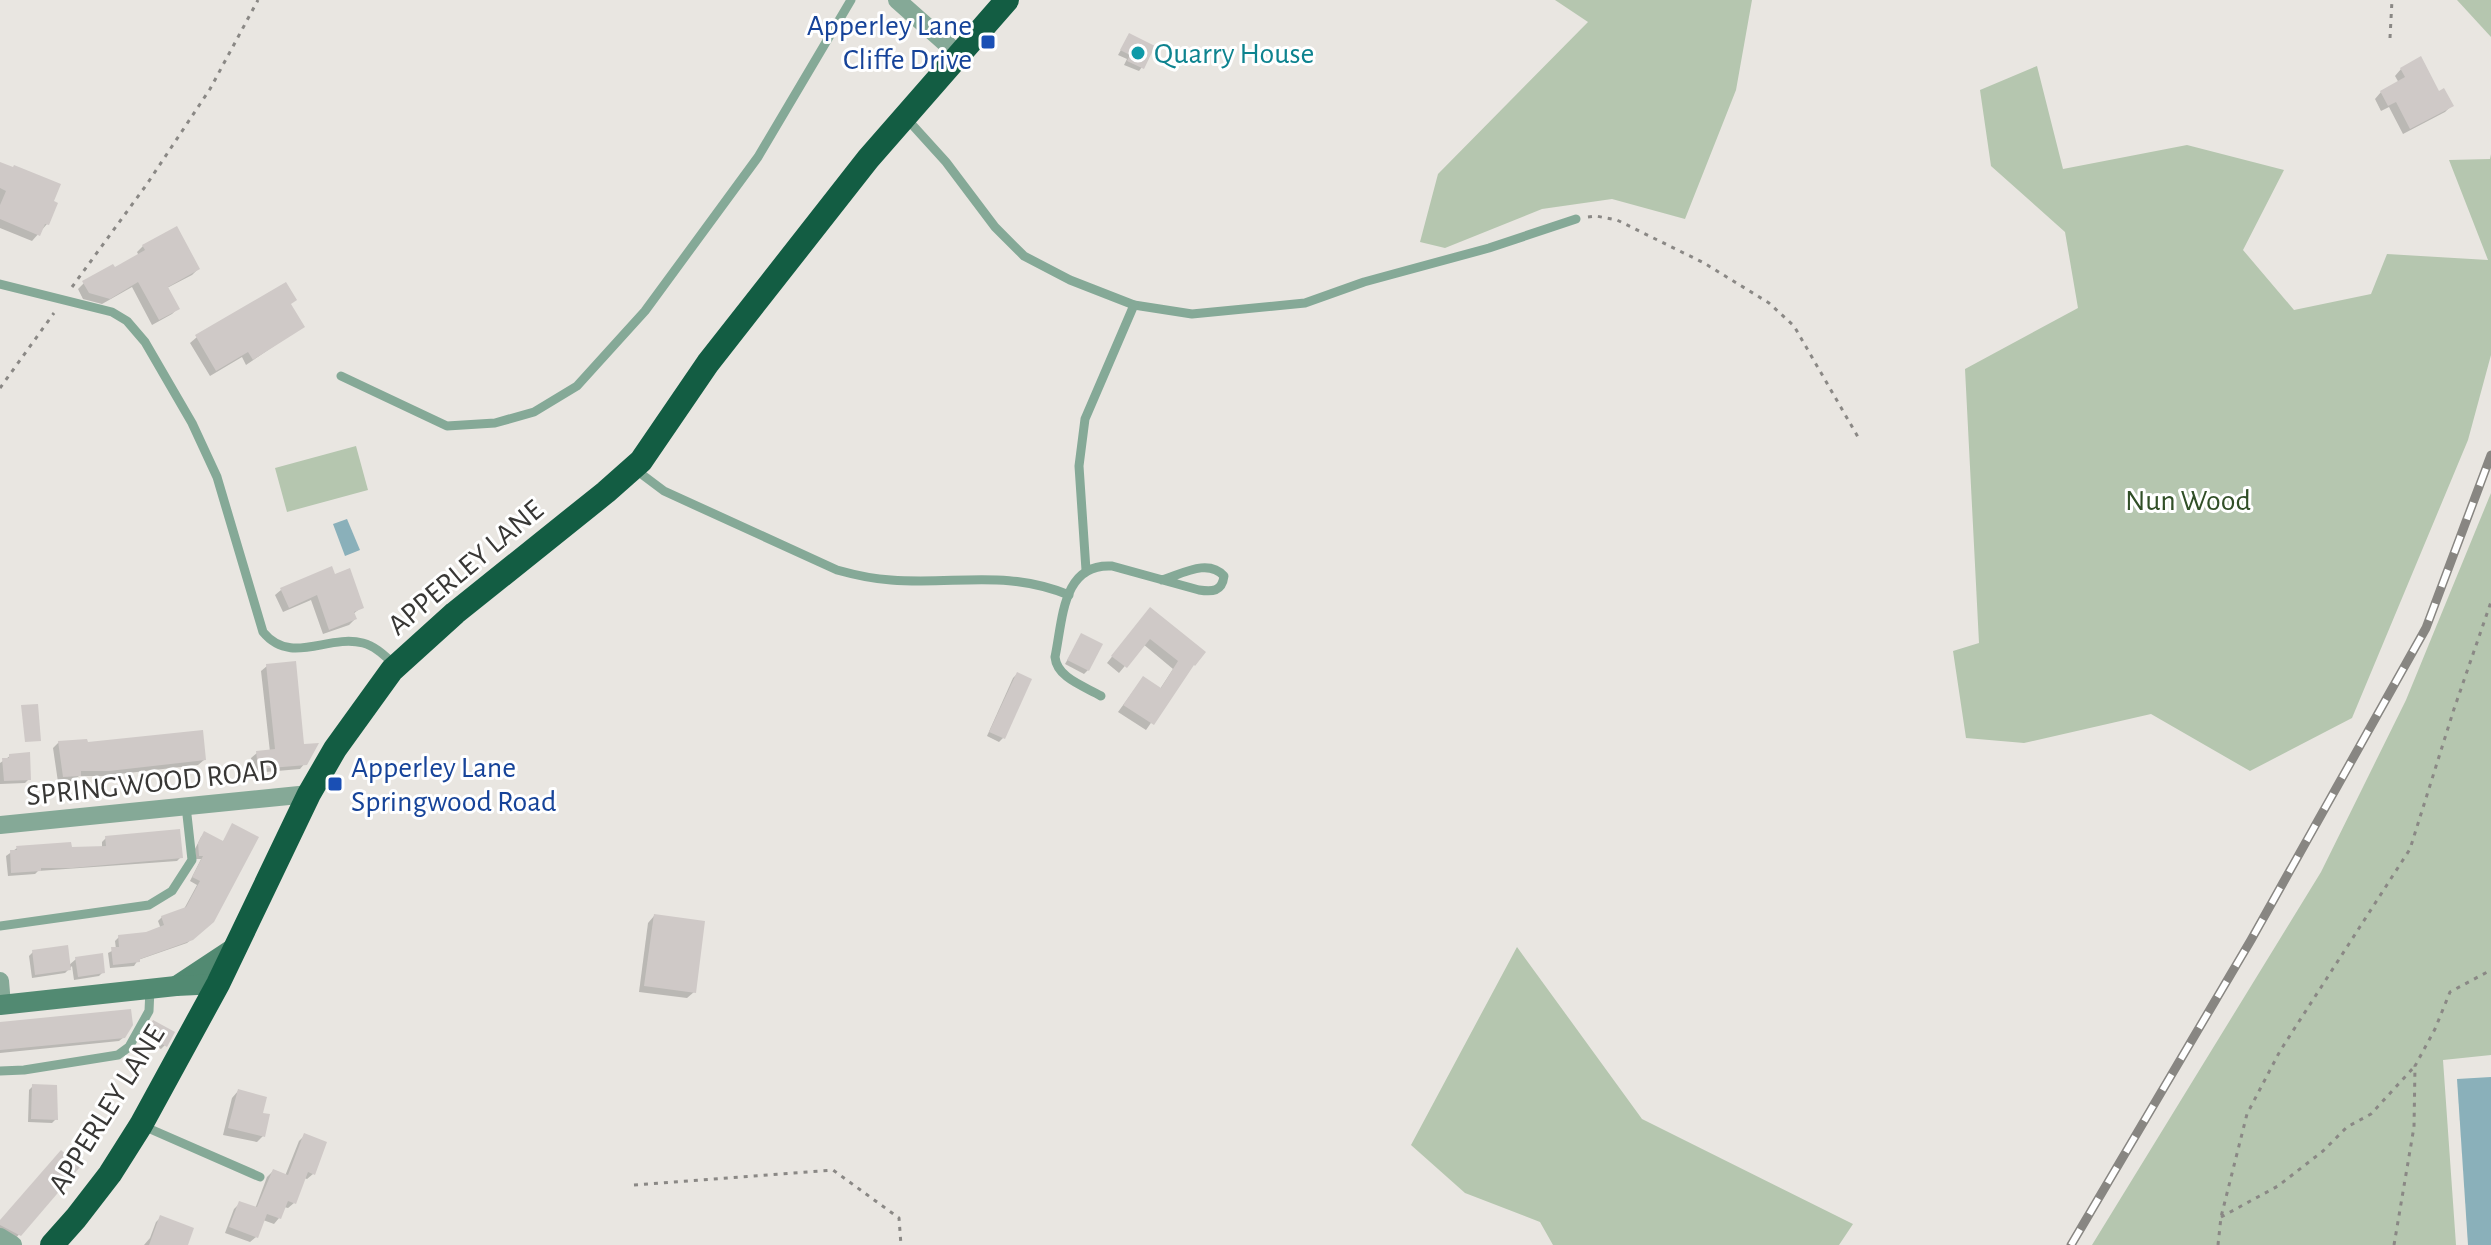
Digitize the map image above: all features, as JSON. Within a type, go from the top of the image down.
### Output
[{"type":"highway","name":"APPERLEY LANE","points":[[52,1245],[110,1174],[141,1125],[218,984],[309,794],[335,749],[397,666],[455,613],[641,461],[718,351],[868,159],[1007,0]]},
{"type":"main road","points":[[176,986],[235,947]]},
{"type":"main road","points":[[1,1005],[218,984]]},
{"type":"street","points":[[897,0],[959,55]]},
{"type":"street","name":"SPRINGWOOD ROAD","points":[[0,825],[309,794]]},
{"type":"street","points":[[0,981],[1,1005]]},
{"type":"street","points":[[0,1237],[13,1245]]},
{"type":"lane","points":[[341,376],[447,426],[495,423],[534,412],[577,386],[645,311],[758,157],[851,0]]},
{"type":"lane","points":[[905,116],[946,162],[995,227],[1024,256],[1070,280],[1134,305],[1192,314],[1305,303],[1364,282],[1489,248],[1576,219]]},
{"type":"lane","points":[[0,284],[112,312],[127,321],[145,342],[192,423],[217,477],[263,632],[272,643],[284,648],[363,643],[397,666]]},
{"type":"lane","points":[[1086,570],[1079,466],[1085,419],[1134,305]]},
{"type":"lane","points":[[633,468],[664,491],[837,570],[865,578],[893,581],[1012,579],[1044,585],[1069,595]]},
{"type":"lane","points":[[1101,696],[1060,673],[1056,666],[1055,657],[1074,581],[1086,570],[1100,565],[1112,566],[1162,580],[1212,592],[1219,589],[1224,576],[1215,568],[1207,567],[1162,580]]},
{"type":"lane","points":[[0,926],[149,905],[172,891],[192,860],[186,806]]},
{"type":"lane","points":[[0,1071],[118,1055],[129,1047],[149,1011],[150,989]]},
{"type":"lane","points":[[141,1125],[260,1177]]},
{"type":"path","points":[[0,388],[147,184],[210,89],[258,0]]},
{"type":"path","points":[[2390,38],[2392,0]]},
{"type":"path","points":[[1576,219],[1596,216],[1617,220],[1704,263],[1769,303],[1794,326],[1858,437]]},
{"type":"path","points":[[2218,1245],[2221,1217],[2247,1114],[2280,1051],[2410,849],[2491,602]]},
{"type":"path","points":[[2221,1217],[2278,1186],[2347,1127],[2371,1114],[2415,1066],[2450,992],[2491,970]]},
{"type":"path","points":[[2394,1245],[2414,1127],[2415,1066]]},
{"type":"path","points":[[634,1185],[833,1170],[899,1218],[901,1245]]},
{"type":"green space","points":[[1555,0],[1752,0],[1736,90],[1685,219],[1612,199],[1542,209],[1445,248],[1420,242],[1438,174],[1588,22]]},
{"type":"green space","points":[[2457,0],[2491,0],[2491,37]]},
{"type":"green space","name":"Nun Wood","points":[[2037,66],[2063,169],[2187,145],[2284,170],[2243,250],[2294,310],[2371,294],[2387,254],[2488,260],[2449,160],[2490,159],[2491,154],[2491,355],[2468,440],[2352,718],[2250,771],[2151,714],[2024,743],[1966,738],[1953,651],[1979,643],[1965,369],[2078,308],[2065,232],[1991,166],[1980,90]]},
{"type":"green space","points":[[356,446],[368,490],[287,512],[275,468]]},
{"type":"green space","points":[[2491,493],[2491,1055],[2443,1060],[2456,1245],[2092,1245],[2321,872],[2406,700]]},
{"type":"green space","points":[[1517,947],[1642,1119],[1853,1224],[1839,1245],[1553,1245],[1540,1222],[1465,1193],[1411,1145]]},
{"type":"water","points":[[347,519],[360,550],[345,556],[333,524]]},
{"type":"water","points":[[2491,1077],[2491,1245],[2468,1245],[2457,1079]]},
{"type":"building","name":"Quarry House","points":[[1129,33],[1155,46],[1144,69],[1127,61],[1130,55],[1120,50]]},
{"type":"building","points":[[2421,56],[2439,91],[2444,88],[2454,106],[2410,129],[2396,102],[2388,106],[2380,91],[2405,77],[2400,68]]},
{"type":"building","points":[[0,162],[61,184],[54,201],[58,203],[49,225],[45,224],[40,236],[0,219],[0,205],[6,191],[0,188]]},
{"type":"building","points":[[177,226],[200,269],[168,287],[180,309],[159,320],[138,282],[110,299],[89,293],[82,281],[145,250],[142,245]]},
{"type":"building","points":[[286,282],[297,300],[291,304],[305,327],[253,360],[248,352],[216,371],[195,335]]},
{"type":"building","points":[[332,566],[335,574],[350,568],[364,608],[354,612],[357,619],[329,630],[317,595],[289,608],[280,588]]},
{"type":"building","points":[[1150,607],[1206,652],[1154,725],[1123,705],[1143,676],[1161,688],[1178,661],[1150,639],[1127,668],[1111,656]]},
{"type":"building","points":[[1081,633],[1103,644],[1089,671],[1067,660]]},
{"type":"building","points":[[296,661],[304,744],[319,743],[307,765],[258,769],[256,751],[275,749],[266,664]]},
{"type":"building","points":[[1017,672],[1032,679],[1005,739],[989,732]]},
{"type":"building","points":[[38,704],[41,741],[25,742],[21,705]]},
{"type":"building","points":[[203,730],[206,760],[109,771],[81,771],[81,776],[63,777],[58,741],[87,739],[88,742]]},
{"type":"building","points":[[30,752],[31,780],[4,781],[2,758],[9,758],[9,754]]},
{"type":"building","points":[[232,823],[259,837],[214,922],[193,940],[140,959],[140,962],[113,965],[111,947],[119,947],[118,935],[146,932],[164,925],[161,916],[186,907],[200,881],[192,877],[203,856],[199,856],[198,843],[204,831],[223,841]]},
{"type":"building","points":[[180,829],[183,858],[11,873],[10,850],[17,850],[16,846],[71,842],[72,847],[106,846],[105,836]]},
{"type":"building","points":[[654,914],[705,921],[696,993],[644,986]]},
{"type":"building","points":[[68,945],[71,970],[35,975],[32,950]]},
{"type":"building","points":[[103,953],[105,973],[78,977],[75,957]]},
{"type":"building","points":[[131,1009],[133,1025],[125,1038],[0,1050],[0,1022]]},
{"type":"building","points":[[153,1020],[175,1032],[167,1047],[145,1034]]},
{"type":"building","points":[[32,1084],[57,1085],[58,1120],[31,1119]]},
{"type":"building","points":[[238,1089],[267,1097],[263,1113],[270,1114],[265,1137],[228,1128]]},
{"type":"building","points":[[304,1133],[327,1142],[315,1175],[308,1172],[296,1204],[288,1201],[281,1219],[267,1214],[258,1238],[229,1227],[239,1201],[257,1207],[273,1169],[288,1175]]},
{"type":"building","points":[[61,1150],[80,1167],[21,1236],[0,1225],[0,1220]]},
{"type":"building","points":[[160,1215],[194,1228],[188,1245],[149,1245]]},
{"type":"railway","points":[[2071,1245],[2251,940],[2426,628],[2491,455]]},
{"type":"place","name":"Apperley Lane Cliffe Drive","points":[[988,42]]},
{"type":"place","name":"Quarry House","points":[[1138,53]]},
{"type":"place","name":"Apperley Lane Springwood Road","points":[[335,784]]}]
